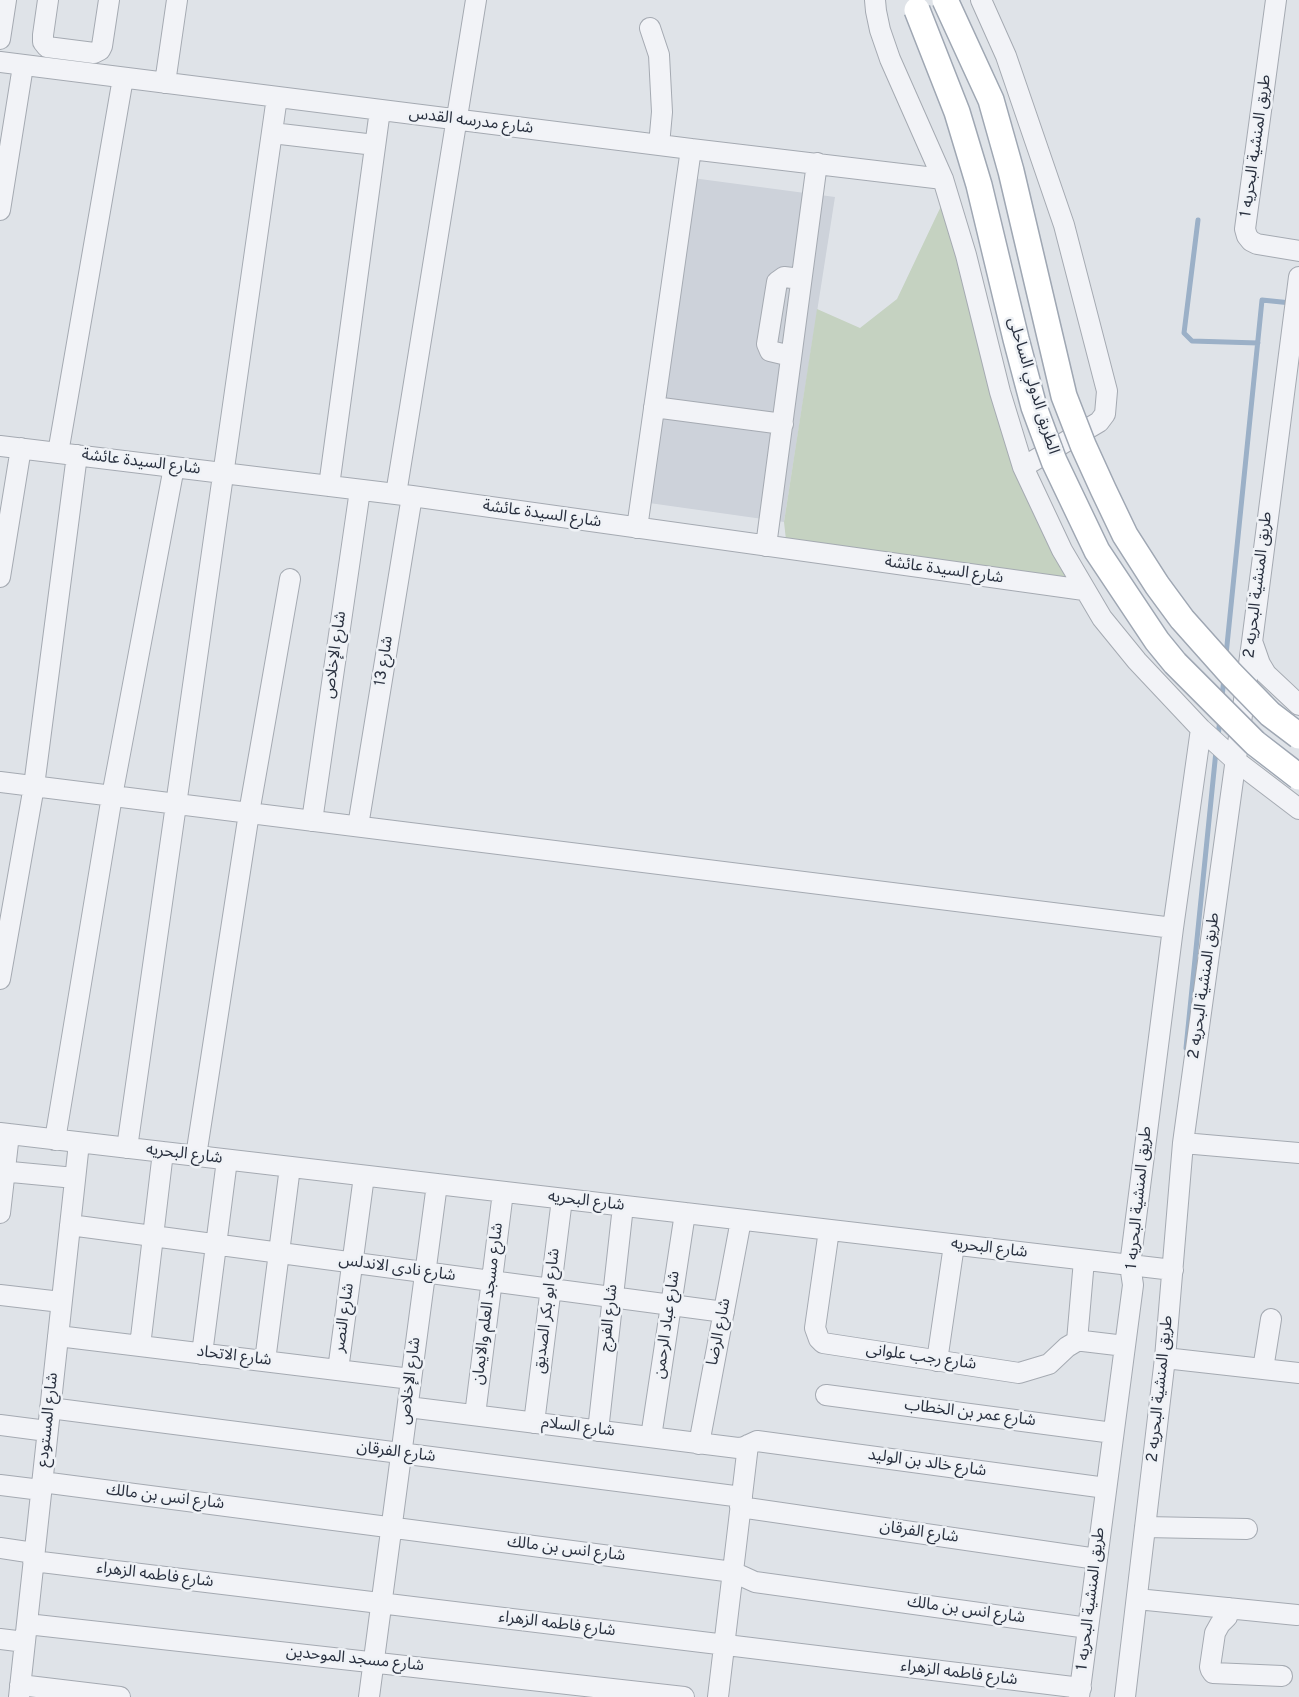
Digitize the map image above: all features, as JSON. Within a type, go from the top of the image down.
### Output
[{"type":"main road","name":"الطريق الدولي الساحلى","points":[[945,0],[991,100],[1064,396],[1103,489],[1126,535],[1157,585],[1182,619],[1270,714],[1299,736]]},
{"type":"main road","name":"الطريق الدولي الساحلى","points":[[917,10],[957,112],[976,176],[1034,407],[1054,461],[1097,551],[1152,634],[1175,663],[1255,743],[1299,778]]},
{"type":"street","points":[[0,39],[6,0]]},
{"type":"street","points":[[48,0],[43,42],[47,47],[94,54],[100,50],[109,0]]},
{"type":"street","points":[[165,83],[177,0]]},
{"type":"street","name":"شارع 13","points":[[358,826],[457,120],[476,0]]},
{"type":"street","points":[[875,0],[880,30],[888,52],[943,179],[966,255],[1000,392],[1023,467],[1062,550],[1102,618],[1137,661],[1201,728],[1236,761],[1299,809]]},
{"type":"street","points":[[981,0],[1006,56],[1061,217],[1107,390],[1105,414],[1099,422],[1023,467]]},
{"type":"street","name":"طريق المنشية البحريه 1","points":[[1276,0],[1245,229],[1251,241],[1257,244],[1299,251]]},
{"type":"street","points":[[650,28],[659,55],[662,112],[659,145]]},
{"type":"street","points":[[70,71],[73,51]]},
{"type":"street","name":"شارع مدرسه القدس","points":[[0,62],[943,179]]},
{"type":"street","points":[[0,210],[23,66]]},
{"type":"street","points":[[0,979],[34,786],[68,454],[123,78]]},
{"type":"street","points":[[127,1148],[277,97]]},
{"type":"street","points":[[329,486],[380,110]]},
{"type":"street","points":[[272,133],[375,144]]},
{"type":"street","points":[[637,528],[691,149]]},
{"type":"street","points":[[766,546],[791,356],[770,351],[767,344],[778,282],[784,277],[801,279],[817,163]]},
{"type":"street","name":"طريق المنشية البحريه 2","points":[[1125,1697],[1165,1358],[1183,1143],[1296,328],[1299,277]]},
{"type":"street","points":[[654,407],[783,424]]},
{"type":"street","name":"شارع السيدة عائشة","points":[[0,446],[360,490],[1084,590]]},
{"type":"street","points":[[0,577],[21,448]]},
{"type":"street","points":[[55,1140],[112,796],[174,467]]},
{"type":"street","name":"شارع الإخلاص","points":[[312,821],[360,490]]},
{"type":"street","points":[[196,1156],[249,813],[290,580]]},
{"type":"street","points":[[1252,642],[1266,674],[1299,705]]},
{"type":"street","name":"طريق المنشية البحريه 1","points":[[1080,1693],[1125,1346],[1132,1285],[1130,1265],[1173,928],[1201,728]]},
{"type":"street","points":[[0,782],[1173,928]]},
{"type":"street","points":[[0,1213],[5,1134]]},
{"type":"street","name":"شارع البحريه","points":[[5,1134],[1173,1270]]},
{"type":"street","name":"شارع المستودع","points":[[19,1691],[79,1143]]},
{"type":"street","points":[[1183,1143],[1299,1153]]},
{"type":"street","points":[[140,1346],[163,1152]]},
{"type":"street","points":[[202,1354],[227,1160]]},
{"type":"street","points":[[265,1361],[290,1167]]},
{"type":"street","points":[[2,1171],[75,1178]]},
{"type":"street","name":"شارع النصر","points":[[338,1370],[364,1176]]},
{"type":"street","name":"شارع الإخلاص","points":[[369,1697],[437,1184]]},
{"type":"street","name":"شارع مسجد العلم والايمان","points":[[475,1415],[503,1192]]},
{"type":"street","name":"شارع ابو بكر الصديق","points":[[534,1423],[562,1199]]},
{"type":"street","name":"شارع الفرج","points":[[598,1431],[623,1206]]},
{"type":"street","name":"شارع عباد الرحمن","points":[[651,1438],[685,1213]]},
{"type":"street","name":"شارع الرضا","points":[[699,1444],[741,1220]]},
{"type":"street","name":"شارع نادى الاندلس","points":[[70,1226],[724,1312]]},
{"type":"street","name":"شارع رجب علوانى","points":[[829,1230],[815,1328],[819,1339],[829,1345],[1024,1373],[1049,1364],[1067,1347],[1077,1341]]},
{"type":"street","points":[[937,1361],[954,1245]]},
{"type":"street","points":[[1084,1260],[1077,1341],[1083,1340],[1125,1346]]},
{"type":"street","points":[[0,1295],[61,1302]]},
{"type":"street","points":[[1263,1369],[1272,1319]]},
{"type":"street","name":"شارع الاتحاد","points":[[58,1336],[411,1379]]},
{"type":"street","points":[[1165,1358],[1299,1373]]},
{"type":"street","name":"شارع عمر بن الخطاب","points":[[826,1395],[1114,1433]]},
{"type":"street","name":"شارع السلام","points":[[408,1407],[699,1444],[738,1448],[748,1445]]},
{"type":"street","name":"شارع الفرقان","points":[[50,1408],[402,1453],[741,1502],[1097,1559]]},
{"type":"street","points":[[0,1425],[48,1431]]},
{"type":"street","name":"شارع خالد بن الوليد","points":[[748,1445],[756,1441],[1106,1488]]},
{"type":"street","points":[[718,1697],[748,1445]]},
{"type":"street","name":"شارع انس بن مالك","points":[[0,1485],[41,1486],[392,1527],[733,1572],[755,1582],[1088,1628]]},
{"type":"street","points":[[1145,1527],[1247,1529]]},
{"type":"street","name":"شارع فاطمه الزهراء","points":[[0,1548],[34,1557],[382,1603],[724,1645],[1080,1693]]},
{"type":"street","points":[[1137,1599],[1297,1615]]},
{"type":"street","points":[[1228,1608],[1227,1617],[1215,1633],[1210,1667],[1213,1673],[1282,1676]]},
{"type":"street","name":"شارع مسجد الموحدين","points":[[0,1639],[26,1633],[374,1662],[684,1697]]},
{"type":"street","points":[[19,1691],[120,1697]]},
{"type":"shaded area","points":[[685,177],[835,197],[784,522],[635,501]]},
{"type":"green space","points":[[943,202],[1069,580],[786,540],[784,522],[817,309],[860,328],[897,299]]},
{"type":"waterway","points":[[1198,220],[1184,333],[1192,341],[1258,343]]},
{"type":"waterway","points":[[1226,655],[1262,300],[1291,303]]},
{"type":"waterway","points":[[1222,697],[1224,678]]},
{"type":"waterway","points":[[1218,737],[1220,718]]},
{"type":"waterway","points":[[1186,1048],[1216,751]]}]
